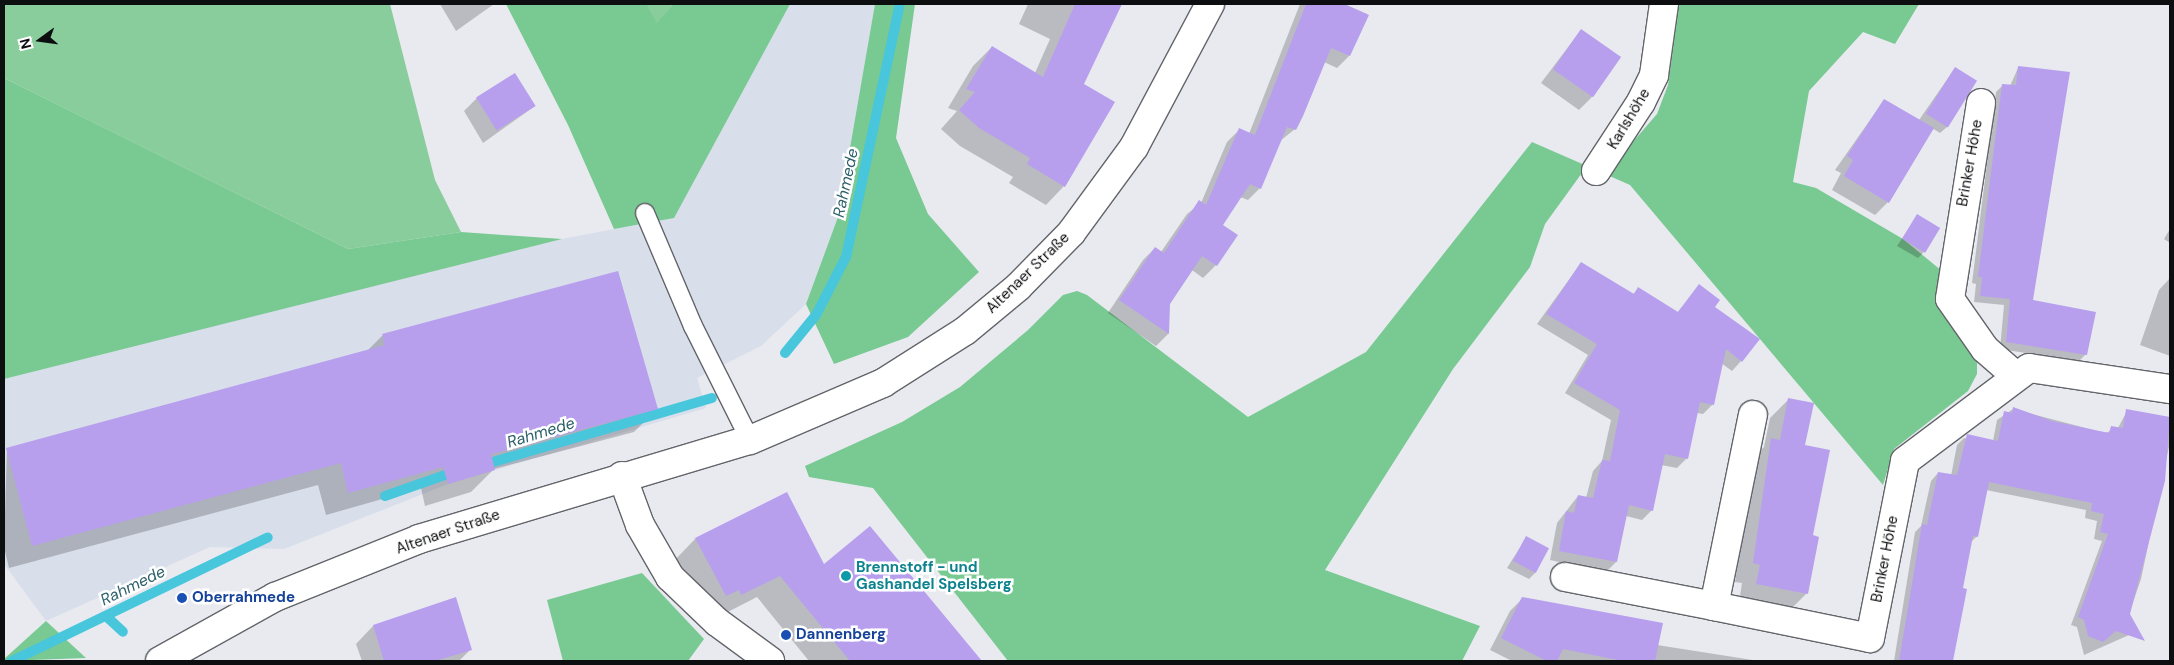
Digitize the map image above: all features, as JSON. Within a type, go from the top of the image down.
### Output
[{"type":"street","name":"Karlshöhe","points":[[1596,171],[1654,75],[1664,4]]},
{"type":"street","name":"Altenaer Straße","points":[[160,661],[275,597],[419,539],[622,476],[750,440],[883,383],[965,331],[1018,288],[1071,233],[1134,147],[1207,5]]},
{"type":"street","name":"Brinker Höhe","points":[[1981,103],[1950,299],[1985,349],[2016,376]]},
{"type":"street","name":"Brinker Höhe","points":[[1565,577],[1870,638],[1905,461],[2029,368],[2044,366],[2170,389]]},
{"type":"street","points":[[1714,606],[1753,415]]},
{"type":"street","points":[[622,476],[640,525],[670,577],[716,622],[770,661]]},
{"type":"lane","points":[[645,213],[693,326],[750,440]]},
{"type":"shaded area","points":[[790,4],[875,4],[838,217],[806,304],[761,346],[697,378],[706,408],[448,484],[284,549],[210,547],[46,621],[4,564],[4,379],[519,247],[673,218]]},
{"type":"green space","points":[[4,4],[390,4],[435,180],[461,232],[348,249],[4,78]]},
{"type":"green space","points":[[506,4],[647,4],[657,23],[673,4],[790,4],[674,218],[614,229],[568,125]]},
{"type":"green space","points":[[647,4],[673,4],[657,24]]},
{"type":"green space","points":[[875,4],[915,4],[896,138],[928,214],[979,272],[908,337],[834,364],[806,304],[838,217]]},
{"type":"green space","points":[[1679,4],[1919,4],[1895,44],[1863,32],[1809,91],[1793,182],[1816,188],[1903,239],[1942,271],[1977,357],[1977,374],[1968,391],[1894,449],[1883,485],[1630,185],[1605,174],[1657,114],[1668,85]]},
{"type":"green space","points":[[4,78],[348,249],[461,232],[562,239],[4,379]]},
{"type":"green space","points":[[1532,142],[1587,166],[1545,224],[1530,267],[1453,369],[1325,570],[1480,626],[1462,661],[1008,661],[873,488],[809,477],[805,466],[902,422],[960,387],[1028,330],[1063,295],[1077,291],[1087,295],[1248,417],[1366,352]]},
{"type":"green space","points":[[642,573],[704,639],[688,661],[563,661],[547,600]]},
{"type":"green space","points":[[46,621],[86,658],[4,661],[4,659]]},
{"type":"building","points":[[1075,4],[1122,4],[1084,84],[1115,102],[1065,187],[1027,164],[1030,158],[979,128],[959,110],[975,92],[966,89],[992,46],[1043,77]]},
{"type":"building","points":[[1306,4],[1344,4],[1369,15],[1350,56],[1331,48],[1303,116],[1296,130],[1287,127],[1261,189],[1250,184],[1223,225],[1238,235],[1217,266],[1202,256],[1170,304],[1169,334],[1119,300],[1155,247],[1164,253],[1199,200],[1206,205],[1239,128],[1255,135]]},
{"type":"building","points":[[1581,29],[1621,57],[1593,97],[1553,69]]},
{"type":"building","points":[[2018,66],[2070,72],[2033,300],[2096,312],[2087,355],[2006,342],[2010,299],[1980,296],[1982,277],[1978,277],[2002,84],[2016,85]]},
{"type":"building","points":[[1955,67],[1977,81],[1948,127],[1926,114]]},
{"type":"building","points":[[515,73],[536,106],[497,130],[476,97]]},
{"type":"building","points":[[1884,99],[1934,128],[1889,203],[1844,176],[1853,160],[1847,156]]},
{"type":"building","points":[[1917,214],[1940,228],[1925,253],[1902,239]]},
{"type":"building","points":[[1581,262],[1634,294],[1638,287],[1678,312],[1699,284],[1720,300],[1715,307],[1760,339],[1742,362],[1726,349],[1714,405],[1700,402],[1688,459],[1665,454],[1653,511],[1629,505],[1617,562],[1559,551],[1566,511],[1574,513],[1578,495],[1593,498],[1602,460],[1610,461],[1620,410],[1574,383],[1597,344],[1546,314]]},
{"type":"building","points":[[618,271],[658,409],[491,454],[495,470],[448,484],[443,467],[348,493],[341,463],[32,546],[6,448],[385,345],[382,334]]},
{"type":"building","points":[[1788,398],[1814,403],[1805,445],[1830,450],[1813,535],[1819,537],[1808,594],[1756,584],[1760,565],[1753,563],[1771,438],[1780,440]]},
{"type":"building","points":[[2013,407],[2052,421],[2109,433],[2111,426],[2123,428],[2126,409],[2170,417],[2165,481],[2130,614],[2145,641],[2116,631],[2103,642],[2088,636],[2084,620],[2078,617],[2108,534],[2100,532],[2104,514],[2091,511],[2092,503],[1989,482],[1978,537],[1973,536],[1963,588],[1967,589],[1953,661],[1899,661],[1922,524],[1927,525],[1938,472],[1957,475],[1967,434],[1998,441],[2004,411],[2012,413]]},
{"type":"building","name":"Brennstoff - und Gashandel Spelsberg","points":[[787,492],[824,564],[870,526],[982,661],[850,661],[780,576],[741,595],[739,590],[726,596],[695,538]]},
{"type":"building","points":[[1526,536],[1549,548],[1536,573],[1513,561]]},
{"type":"building","points":[[456,597],[472,650],[435,661],[384,661],[373,625]]},
{"type":"building","points":[[1522,597],[1663,623],[1655,661],[1623,661],[1563,649],[1557,661],[1547,661],[1501,638]]},
{"type":"waterway","name":"Rahmede","points":[[785,353],[816,315],[846,257],[900,4]]},
{"type":"waterway","name":"Rahmede","points":[[493,462],[712,398]]},
{"type":"waterway","name":"Rahmede","points":[[385,496],[445,475]]},
{"type":"waterway","name":"Rahmede","points":[[12,661],[268,537]]},
{"type":"waterway","points":[[106,616],[123,632]]},
{"type":"place","name":"Brennstoff - und Gashandel Spelsberg","points":[[846,576]]},
{"type":"place","name":"Oberrahmede","points":[[182,598]]},
{"type":"place","name":"Dannenberg","points":[[786,635]]}]
